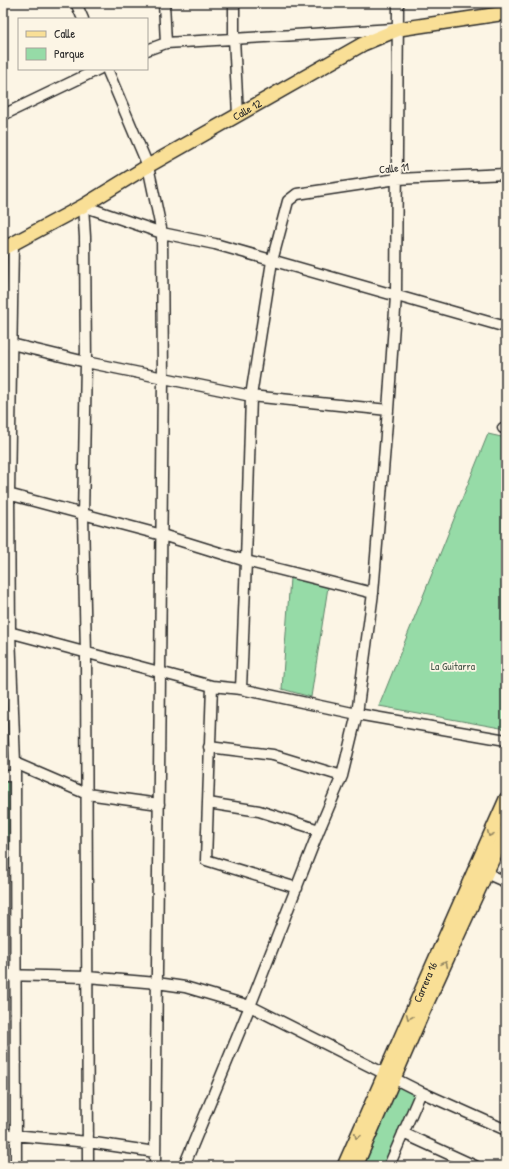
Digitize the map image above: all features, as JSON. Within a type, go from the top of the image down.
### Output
[{"type":"main road","name":"Calle 12","points":[[8,247],[83,206],[148,166],[363,44],[399,29],[506,13]]},
{"type":"main road","name":"Carrera 16","points":[[344,1166],[390,1075],[481,871],[506,798]]},
{"type":"main road","name":"Carrera 16","points":[[481,871],[506,830]]},
{"type":"main road","name":"Carrera 16","points":[[356,1166],[390,1075]]},
{"type":"street","points":[[76,3],[83,18]]},
{"type":"street","points":[[164,3],[166,43]]},
{"type":"street","points":[[234,3],[234,38],[238,115]]},
{"type":"street","points":[[184,1166],[250,1006],[297,888],[318,830],[342,776],[357,714],[372,593],[388,410],[396,296],[398,3]]},
{"type":"street","points":[[148,50],[166,43],[399,29]]},
{"type":"street","points":[[3,115],[97,70]]},
{"type":"street","points":[[107,70],[148,166],[162,234],[162,535],[155,1166]]},
{"type":"street","name":"Calle 11","points":[[272,261],[288,201],[298,194],[397,179],[506,174]]},
{"type":"street","points":[[88,1166],[86,654],[83,515],[86,362],[85,237],[83,206],[162,234],[215,244],[506,327]]},
{"type":"street","points":[[8,247],[6,632],[15,763],[16,1166]]},
{"type":"street","points":[[241,689],[251,396],[272,261]]},
{"type":"street","points":[[7,342],[86,362],[251,396],[388,410]]},
{"type":"street","points":[[6,494],[162,535],[246,561],[372,593]]},
{"type":"street","points":[[6,632],[212,686],[241,689],[357,714],[506,740]]},
{"type":"street","points":[[212,686],[206,860],[297,888]]},
{"type":"street","points":[[209,747],[273,755],[342,776]]},
{"type":"street","points":[[15,763],[87,794],[159,804]]},
{"type":"street","points":[[3,776],[15,776]]},
{"type":"street","points":[[208,803],[259,811],[318,830]]},
{"type":"street","points":[[481,871],[506,882]]},
{"type":"street","points":[[3,974],[87,977],[156,983],[185,987],[250,1006],[390,1075],[421,1092],[506,1130]]},
{"type":"street","points":[[389,1166],[421,1092]]},
{"type":"street","points":[[403,1133],[474,1166]]},
{"type":"street","points":[[3,1134],[16,1134],[88,1142],[155,1152]]},
{"type":"green space","name":"La Guitarra","points":[[488,434],[506,438],[506,729],[379,706]]},
{"type":"green space","points":[[290,578],[328,587],[311,697],[282,689]]},
{"type":"green space","points":[[3,781],[10,781],[8,866],[3,866]]},
{"type":"green space","points":[[396,1084],[416,1094],[385,1166],[360,1166]]}]
